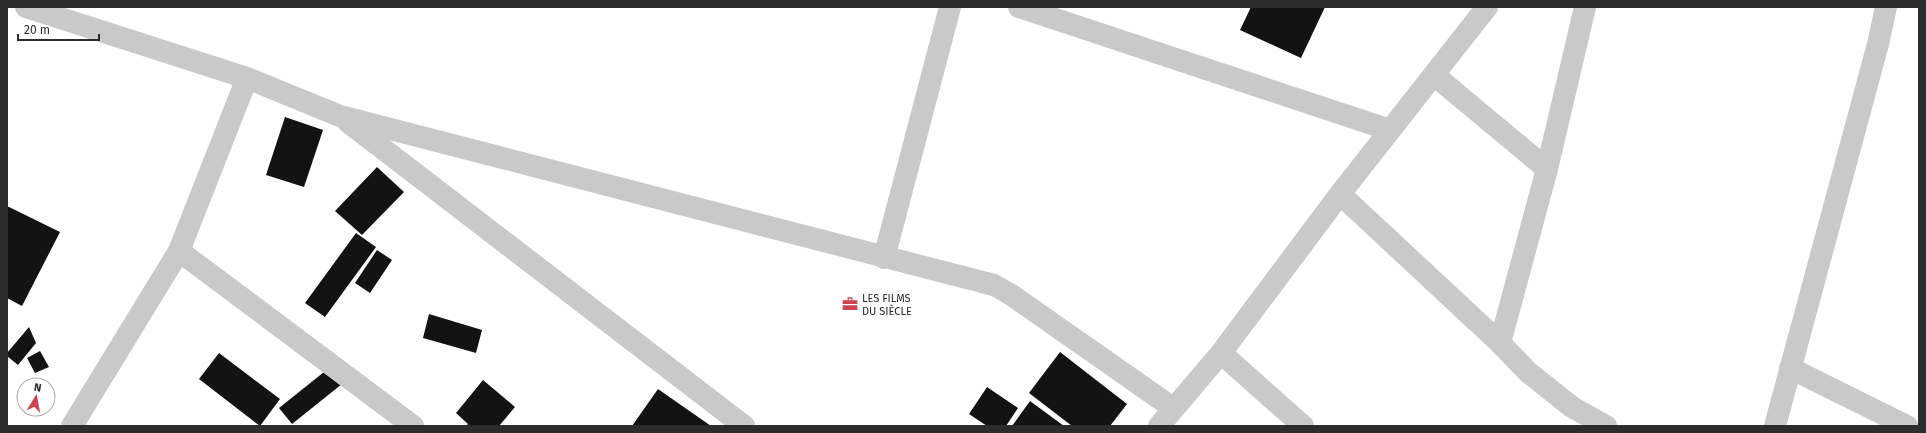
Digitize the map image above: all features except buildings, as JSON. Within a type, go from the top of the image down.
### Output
[{"type":"street","points":[[26,7],[248,78],[340,116],[884,258],[994,285],[1010,294],[1173,408]]},
{"type":"street","points":[[884,258],[950,7]]},
{"type":"street","points":[[1019,7],[1390,130]]},
{"type":"street","points":[[1159,426],[1221,353],[1340,194],[1487,7]]},
{"type":"street","points":[[1500,343],[1547,169],[1584,7]]},
{"type":"street","points":[[1774,426],[1878,44],[1886,7]]},
{"type":"street","points":[[1434,75],[1547,169]]},
{"type":"street","points":[[72,426],[179,251],[248,78]]},
{"type":"street","points":[[340,116],[744,426]]},
{"type":"street","points":[[1340,194],[1500,343],[1529,373],[1572,408],[1606,426]]},
{"type":"street","points":[[179,251],[413,426]]},
{"type":"street","points":[[1221,353],[1303,426]]},
{"type":"street","points":[[1790,368],[1907,426]]},
{"type":"place","name":"LES FILMS DU SIÈCLE","points":[[850,304]]}]
